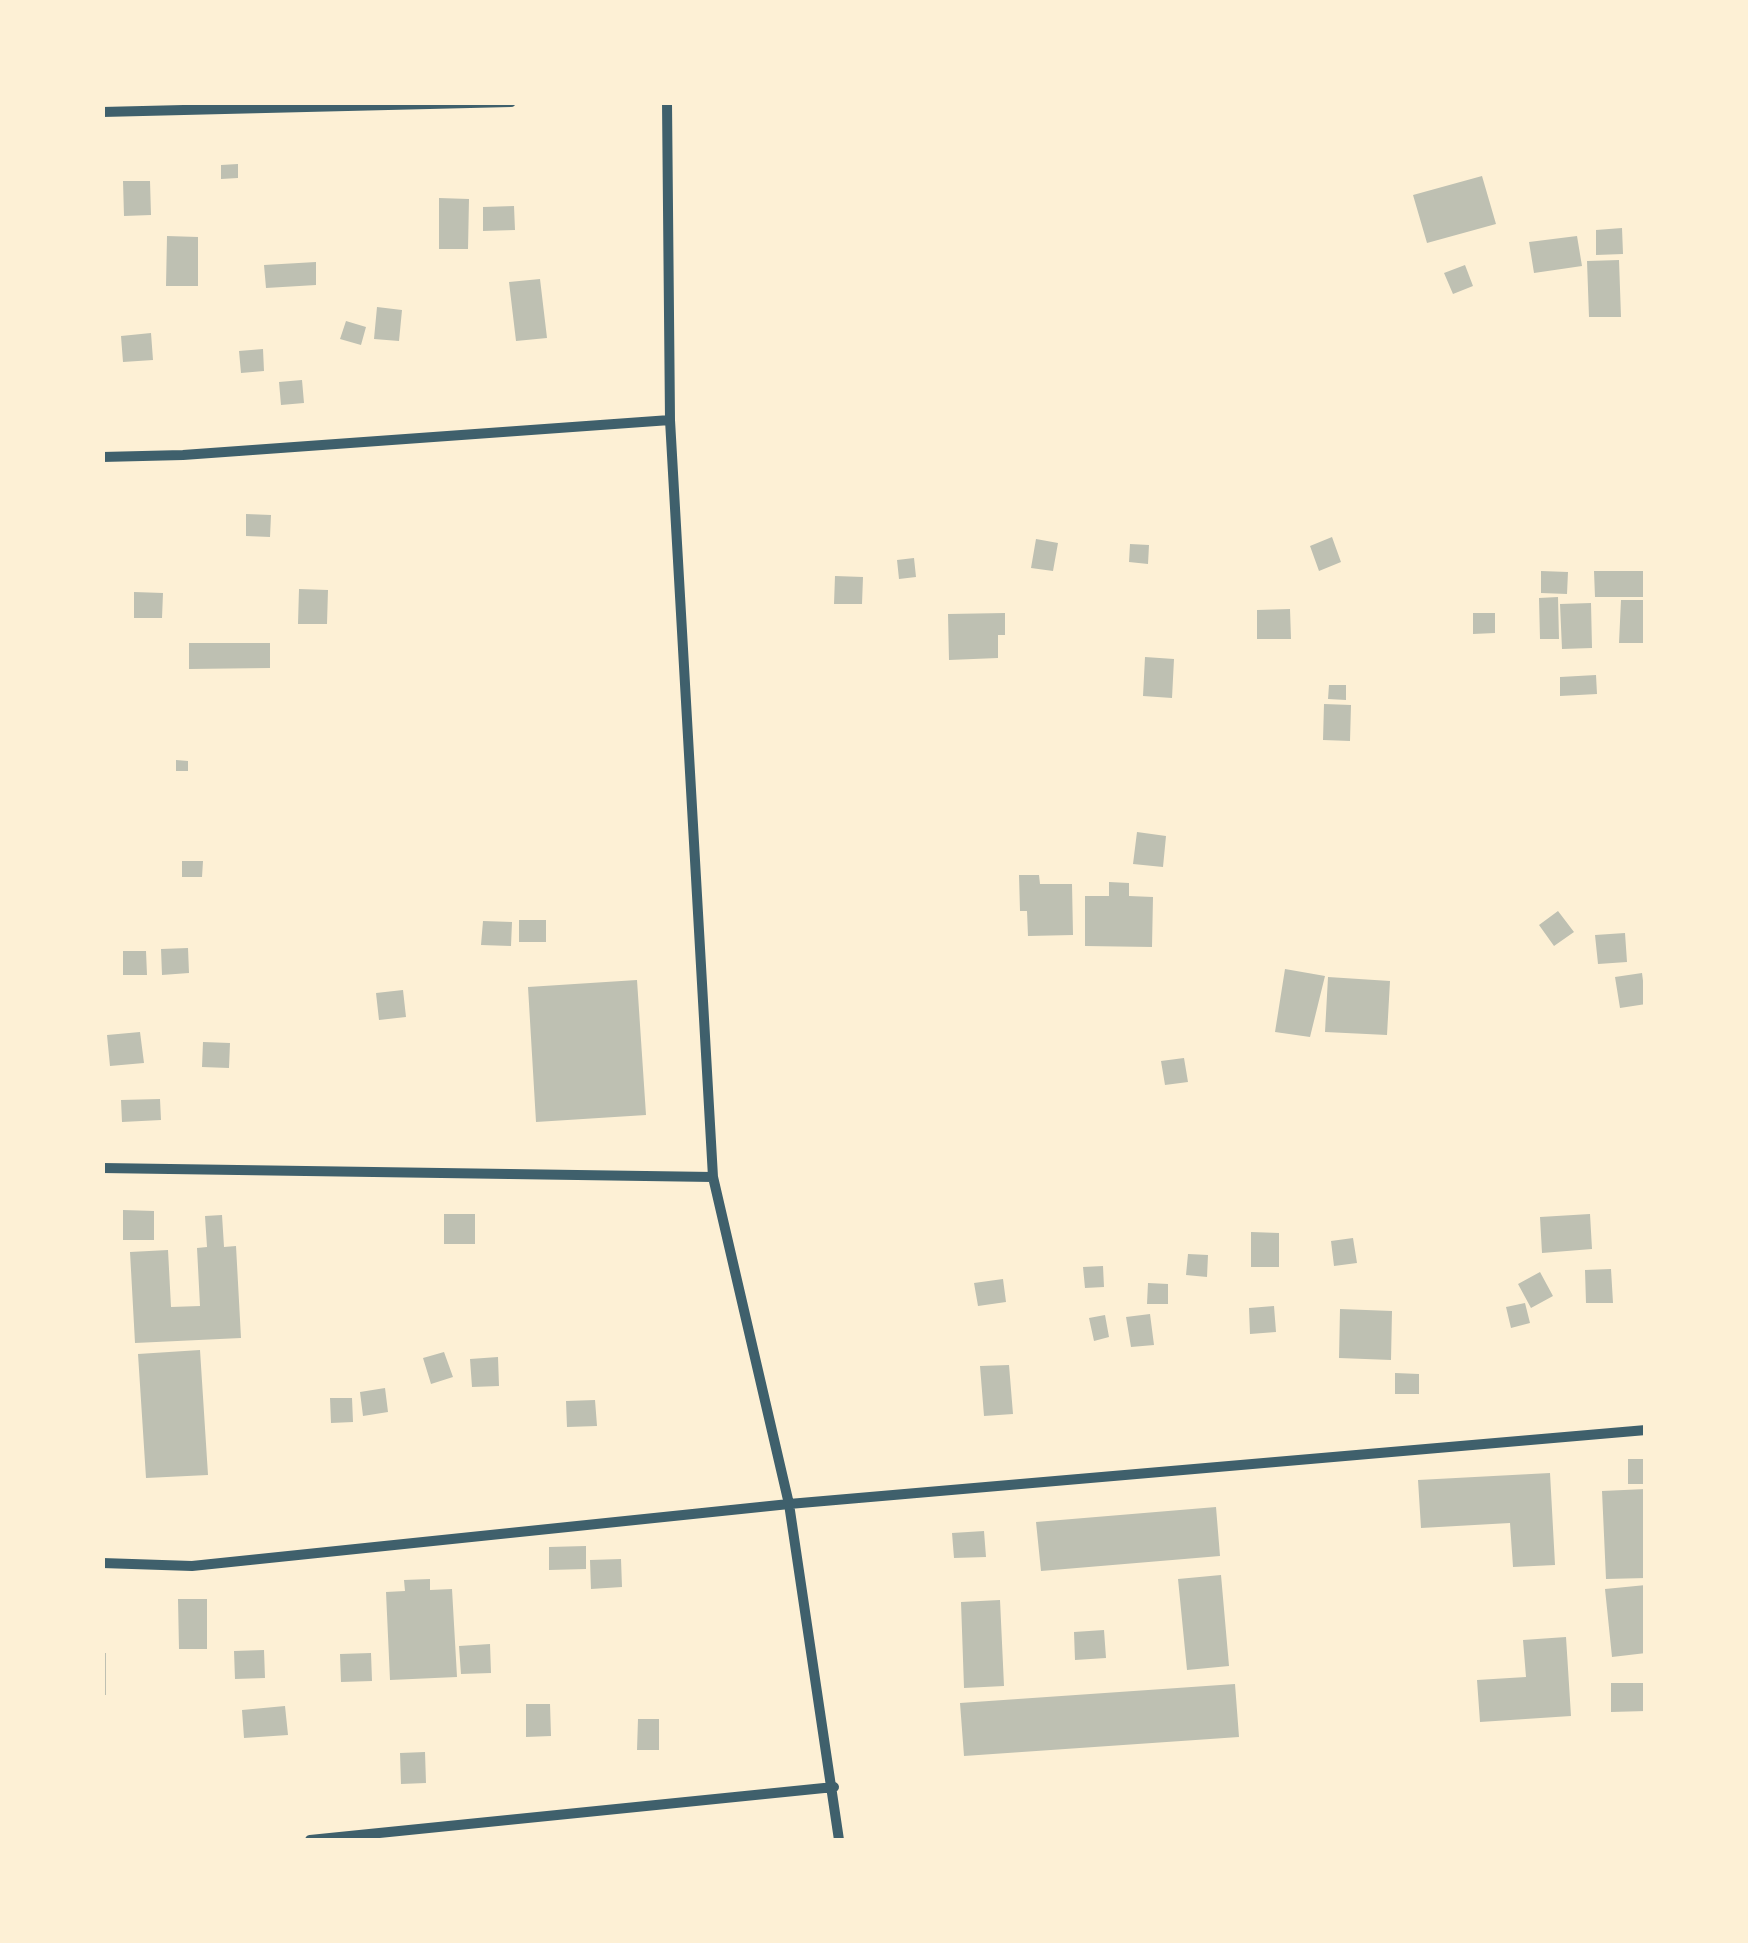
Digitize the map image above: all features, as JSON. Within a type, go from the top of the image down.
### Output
[{"type":"street","points":[[102,112],[511,102]]},
{"type":"street","points":[[667,102],[670,420],[713,1176],[789,1504],[840,1840]]},
{"type":"street","points":[[102,457],[183,456],[670,420]]},
{"type":"street","points":[[102,1168],[713,1176]]},
{"type":"street","points":[[102,1564],[192,1566],[789,1504],[1646,1430]]},
{"type":"street","points":[[310,1840],[834,1787]]},
{"type":"building","points":[[238,164],[238,178],[221,179],[221,165]]},
{"type":"building","points":[[1482,176],[1496,224],[1427,243],[1413,195]]},
{"type":"building","points":[[123,181],[150,181],[151,215],[124,216]]},
{"type":"building","points":[[439,198],[469,199],[468,249],[439,249]]},
{"type":"building","points":[[514,206],[515,230],[483,231],[483,207]]},
{"type":"building","points":[[1622,228],[1623,254],[1596,255],[1596,230]]},
{"type":"building","points":[[167,236],[198,237],[198,286],[166,286]]},
{"type":"building","points":[[1577,236],[1582,266],[1534,273],[1529,242]]},
{"type":"building","points":[[1619,260],[1621,317],[1589,317],[1587,261]]},
{"type":"building","points":[[316,262],[316,285],[266,288],[264,265]]},
{"type":"building","points":[[1465,265],[1473,286],[1453,294],[1444,273]]},
{"type":"building","points":[[540,279],[547,338],[516,341],[509,282]]},
{"type":"building","points":[[377,307],[402,310],[399,341],[374,339]]},
{"type":"building","points":[[346,321],[366,327],[361,345],[340,339]]},
{"type":"building","points":[[151,333],[153,360],[123,362],[121,336]]},
{"type":"building","points":[[263,349],[264,371],[241,373],[239,351]]},
{"type":"building","points":[[302,380],[304,403],[281,405],[279,382]]},
{"type":"building","points":[[246,514],[271,515],[270,537],[246,536]]},
{"type":"building","points":[[1332,537],[1341,562],[1319,571],[1310,546]]},
{"type":"building","points":[[1036,539],[1058,543],[1053,571],[1031,568]]},
{"type":"building","points":[[1130,544],[1149,545],[1148,564],[1129,562]]},
{"type":"building","points":[[914,558],[916,577],[899,579],[897,560]]},
{"type":"building","points":[[1541,571],[1568,572],[1567,594],[1541,593]]},
{"type":"building","points":[[1594,571],[1646,571],[1646,597],[1595,597]]},
{"type":"building","points":[[835,576],[863,577],[862,604],[834,604]]},
{"type":"building","points":[[299,589],[328,590],[327,624],[298,624]]},
{"type":"building","points":[[134,592],[163,593],[162,618],[134,618]]},
{"type":"building","points":[[1558,597],[1559,639],[1540,639],[1539,598]]},
{"type":"building","points":[[1621,600],[1646,600],[1646,643],[1619,643]]},
{"type":"building","points":[[1591,603],[1592,648],[1562,649],[1560,604]]},
{"type":"building","points":[[1290,609],[1291,639],[1257,639],[1257,610]]},
{"type":"building","points":[[1005,613],[1005,635],[998,635],[998,658],[949,660],[948,614]]},
{"type":"building","points":[[1473,613],[1495,613],[1495,633],[1473,634]]},
{"type":"building","points":[[189,643],[270,643],[270,668],[189,669]]},
{"type":"building","points":[[1145,657],[1174,659],[1172,698],[1143,696]]},
{"type":"building","points":[[1596,675],[1597,694],[1560,696],[1560,677]]},
{"type":"building","points":[[1329,685],[1346,685],[1346,700],[1328,699]]},
{"type":"building","points":[[1324,704],[1351,705],[1350,741],[1323,740]]},
{"type":"building","points":[[176,760],[188,761],[188,771],[176,771]]},
{"type":"building","points":[[1137,832],[1166,836],[1163,867],[1133,864]]},
{"type":"building","points":[[182,861],[203,861],[202,877],[182,877]]},
{"type":"building","points":[[1019,875],[1039,875],[1040,884],[1072,884],[1073,935],[1028,936],[1027,911],[1020,911]]},
{"type":"building","points":[[1109,882],[1129,883],[1129,896],[1153,897],[1152,947],[1085,946],[1085,896],[1109,896]]},
{"type":"building","points":[[1558,911],[1574,932],[1554,946],[1539,925]]},
{"type":"building","points":[[519,920],[546,920],[546,942],[519,942]]},
{"type":"building","points":[[483,921],[512,922],[511,946],[481,945]]},
{"type":"building","points":[[1625,933],[1627,962],[1598,964],[1595,935]]},
{"type":"building","points":[[188,948],[189,973],[162,975],[161,949]]},
{"type":"building","points":[[123,951],[146,951],[147,975],[123,975]]},
{"type":"building","points":[[1285,969],[1325,976],[1310,1037],[1275,1032]]},
{"type":"building","points":[[1642,973],[1646,1004],[1620,1008],[1615,977]]},
{"type":"building","points":[[1328,977],[1390,981],[1387,1035],[1325,1032]]},
{"type":"building","points":[[637,980],[646,1115],[536,1122],[528,987]]},
{"type":"building","points":[[403,990],[406,1017],[379,1020],[376,993]]},
{"type":"building","points":[[140,1032],[144,1063],[110,1066],[107,1035]]},
{"type":"building","points":[[203,1042],[230,1043],[229,1068],[202,1067]]},
{"type":"building","points":[[1184,1058],[1188,1082],[1165,1085],[1161,1061]]},
{"type":"building","points":[[160,1099],[161,1120],[122,1122],[121,1100]]},
{"type":"building","points":[[123,1210],[154,1211],[154,1240],[123,1240]]},
{"type":"building","points":[[444,1214],[475,1214],[475,1244],[444,1244]]},
{"type":"building","points":[[1590,1214],[1592,1249],[1542,1253],[1540,1217]]},
{"type":"building","points":[[222,1215],[224,1247],[236,1246],[241,1338],[135,1343],[130,1252],[168,1250],[171,1307],[200,1306],[197,1248],[207,1247],[205,1216]]},
{"type":"building","points":[[1251,1232],[1279,1233],[1279,1267],[1251,1267]]},
{"type":"building","points":[[1353,1238],[1357,1263],[1334,1266],[1331,1241]]},
{"type":"building","points":[[1188,1254],[1208,1255],[1207,1277],[1186,1275]]},
{"type":"building","points":[[1103,1266],[1104,1287],[1085,1288],[1083,1267]]},
{"type":"building","points":[[1611,1269],[1613,1303],[1586,1303],[1585,1270]]},
{"type":"building","points":[[1540,1272],[1553,1296],[1531,1308],[1518,1284]]},
{"type":"building","points":[[1003,1279],[1006,1302],[978,1306],[974,1283]]},
{"type":"building","points":[[1148,1283],[1168,1284],[1168,1304],[1147,1304]]},
{"type":"building","points":[[1525,1303],[1530,1323],[1511,1328],[1506,1307]]},
{"type":"building","points":[[1274,1306],[1276,1332],[1250,1334],[1249,1308]]},
{"type":"building","points":[[1340,1309],[1392,1311],[1391,1360],[1339,1358]]},
{"type":"building","points":[[1150,1314],[1154,1345],[1131,1347],[1126,1317]]},
{"type":"building","points":[[1105,1315],[1109,1337],[1094,1341],[1089,1318]]},
{"type":"building","points":[[200,1350],[208,1475],[146,1478],[138,1354]]},
{"type":"building","points":[[444,1352],[453,1377],[431,1384],[423,1358]]},
{"type":"building","points":[[498,1357],[499,1386],[472,1387],[470,1359]]},
{"type":"building","points":[[1009,1365],[1013,1414],[984,1416],[980,1366]]},
{"type":"building","points":[[1395,1373],[1419,1374],[1419,1394],[1395,1394]]},
{"type":"building","points":[[385,1388],[388,1412],[363,1416],[360,1392]]},
{"type":"building","points":[[330,1398],[352,1398],[353,1422],[331,1423]]},
{"type":"building","points":[[595,1400],[597,1426],[567,1427],[566,1401]]},
{"type":"building","points":[[1628,1459],[1646,1459],[1646,1484],[1628,1484]]},
{"type":"building","points":[[1550,1473],[1555,1565],[1513,1567],[1510,1523],[1421,1528],[1418,1480]]},
{"type":"building","points":[[1646,1489],[1646,1578],[1606,1579],[1602,1491]]},
{"type":"building","points":[[1216,1507],[1220,1556],[1041,1571],[1036,1522]]},
{"type":"building","points":[[984,1531],[986,1557],[954,1558],[952,1533]]},
{"type":"building","points":[[586,1546],[586,1569],[549,1570],[549,1547]]},
{"type":"building","points":[[621,1559],[622,1587],[591,1589],[590,1560]]},
{"type":"building","points":[[1221,1575],[1229,1666],[1187,1670],[1178,1579]]},
{"type":"building","points":[[430,1579],[430,1590],[452,1589],[457,1677],[390,1680],[386,1592],[405,1591],[404,1580]]},
{"type":"building","points":[[1646,1585],[1646,1653],[1612,1657],[1605,1589]]},
{"type":"building","points":[[178,1599],[207,1599],[207,1649],[179,1649]]},
{"type":"building","points":[[1000,1600],[1004,1686],[964,1688],[961,1602]]},
{"type":"building","points":[[1104,1630],[1106,1658],[1075,1660],[1074,1632]]},
{"type":"building","points":[[1566,1637],[1571,1716],[1480,1722],[1477,1680],[1526,1677],[1523,1640]]},
{"type":"building","points":[[490,1644],[491,1673],[461,1674],[459,1646]]},
{"type":"building","points":[[264,1650],[265,1678],[235,1679],[234,1651]]},
{"type":"building","points":[[102,1653],[106,1653],[106,1695],[102,1695]]},
{"type":"building","points":[[371,1653],[372,1681],[341,1682],[340,1654]]},
{"type":"building","points":[[1611,1683],[1646,1683],[1646,1711],[1611,1712]]},
{"type":"building","points":[[1235,1684],[1239,1737],[964,1756],[960,1703]]},
{"type":"building","points":[[526,1704],[550,1704],[551,1736],[526,1737]]},
{"type":"building","points":[[285,1706],[288,1735],[244,1738],[242,1710]]},
{"type":"building","points":[[638,1719],[659,1719],[659,1750],[637,1750]]},
{"type":"building","points":[[425,1752],[426,1783],[401,1784],[400,1753]]}]
